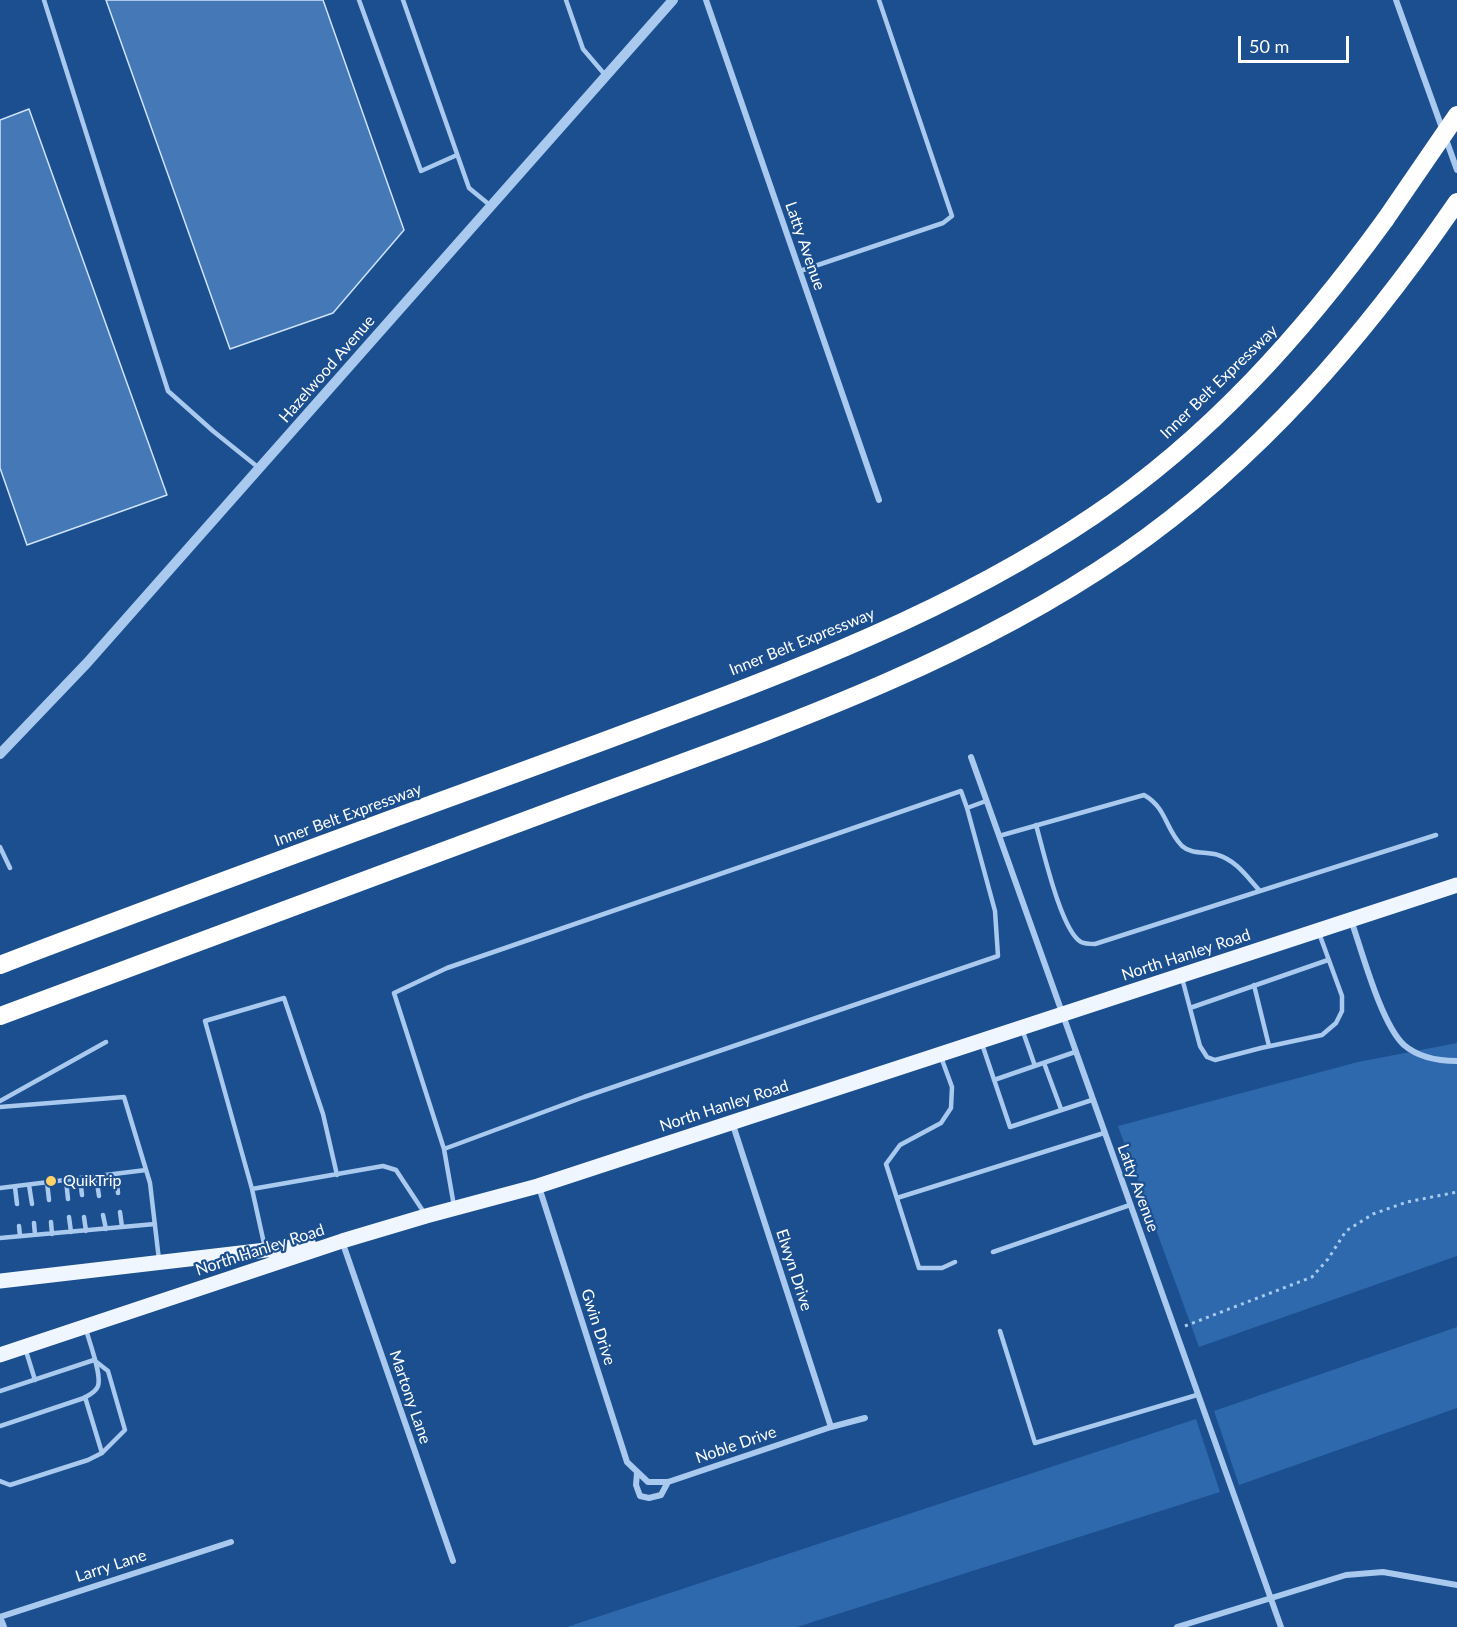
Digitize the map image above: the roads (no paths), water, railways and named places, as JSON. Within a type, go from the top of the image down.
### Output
[{"type":"highway","name":"Inner Belt Expressway","points":[[0,965],[754,684],[905,621],[1003,572],[1095,515],[1139,483],[1219,414],[1258,376],[1330,294],[1385,220],[1457,115]]},
{"type":"highway","points":[[0,1016],[750,737],[892,678],[1006,625],[1125,553],[1163,525],[1234,466],[1307,395],[1351,345],[1457,202]]},
{"type":"main road","name":"North Hanley Road","points":[[0,1355],[342,1241],[538,1186],[1457,885]]},
{"type":"main road","points":[[0,1281],[342,1241]]},
{"type":"street","name":"Hazelwood Avenue","points":[[0,754],[87,663],[673,0]]},
{"type":"street","name":"Latty Avenue","points":[[706,0],[879,500]]},
{"type":"street","points":[[1396,0],[1457,170]]},
{"type":"street","name":"Latty Avenue","points":[[971,757],[1281,1627]]},
{"type":"street","points":[[1351,920],[1390,1026],[1404,1045],[1420,1056],[1457,1061]]},
{"type":"street","name":"Elwyn Drive","points":[[732,1122],[831,1427]]},
{"type":"street","name":"Gwin Drive","points":[[538,1186],[627,1462],[648,1482]]},
{"type":"street","name":"Martony Lane","points":[[342,1241],[453,1561]]},
{"type":"street","name":"Noble Drive","points":[[648,1482],[668,1482],[831,1427],[865,1418]]},
{"type":"street","name":"Gwin Drive","points":[[638,1473],[636,1485],[640,1496],[649,1498],[661,1494],[668,1482]]},
{"type":"street","name":"Larry Lane","points":[[0,1617],[231,1542]]},
{"type":"street","points":[[1177,1627],[1346,1575],[1383,1572],[1457,1585]]},
{"type":"street","points":[[0,1622],[2,1627]]},
{"type":"lane","points":[[44,0],[168,391],[259,468]]},
{"type":"lane","points":[[359,0],[421,171],[457,155]]},
{"type":"lane","points":[[403,0],[469,189],[491,206]]},
{"type":"lane","points":[[566,0],[583,49],[606,76]]},
{"type":"lane","points":[[800,271],[942,222],[952,216],[879,0]]},
{"type":"lane","points":[[444,1149],[584,1097],[998,956],[995,910],[961,791],[447,968],[394,993],[444,1149],[455,1208]]},
{"type":"lane","points":[[999,836],[1144,795],[1161,808],[1170,830],[1184,848],[1198,853],[1216,854],[1235,862],[1260,891]]},
{"type":"lane","points":[[967,808],[986,801]]},
{"type":"lane","points":[[1036,825],[1064,917],[1075,937],[1083,944],[1095,944],[1436,835]]},
{"type":"lane","points":[[0,847],[10,868]]},
{"type":"lane","points":[[1181,976],[1200,1046],[1207,1057],[1215,1060],[1322,1035],[1336,1023],[1342,1011],[1342,996],[1318,931]]},
{"type":"lane","points":[[1190,1008],[1328,960]]},
{"type":"lane","points":[[1254,985],[1269,1046]]},
{"type":"lane","points":[[271,1265],[265,1250],[252,1190],[206,1021],[284,998],[323,1114],[337,1175]]},
{"type":"lane","points":[[1022,1028],[1035,1066]]},
{"type":"lane","points":[[981,1041],[1010,1127],[1092,1100]]},
{"type":"lane","points":[[0,1101],[106,1042]]},
{"type":"lane","points":[[994,1080],[1076,1052]]},
{"type":"lane","points":[[940,1055],[952,1087],[951,1108],[941,1123],[900,1145],[886,1164],[919,1268],[942,1269],[955,1262]]},
{"type":"lane","points":[[1044,1063],[1061,1109]]},
{"type":"lane","points":[[0,1107],[124,1097],[150,1183],[159,1262]]},
{"type":"lane","points":[[897,1198],[1104,1134]]},
{"type":"lane","points":[[252,1190],[383,1167],[396,1170],[426,1216]]},
{"type":"lane","points":[[0,1188],[146,1170]]},
{"type":"lane","points":[[116,1174],[118,1193]]},
{"type":"lane","points":[[96,1176],[99,1196]]},
{"type":"lane","points":[[80,1178],[82,1195]]},
{"type":"lane","points":[[66,1180],[68,1199]]},
{"type":"lane","points":[[47,1182],[49,1200]]},
{"type":"lane","points":[[29,1185],[32,1204]]},
{"type":"lane","points":[[15,1187],[17,1204]]},
{"type":"lane","points":[[993,1252],[1130,1205]]},
{"type":"lane","points":[[120,1212],[122,1227]]},
{"type":"lane","points":[[103,1215],[106,1229]]},
{"type":"lane","points":[[69,1217],[71,1232]]},
{"type":"lane","points":[[84,1217],[86,1231]]},
{"type":"lane","points":[[51,1222],[52,1234]]},
{"type":"lane","points":[[34,1223],[35,1235]]},
{"type":"lane","points":[[0,1238],[155,1224]]},
{"type":"lane","points":[[19,1226],[20,1236]]},
{"type":"lane","points":[[0,1426],[74,1402],[93,1393],[98,1386],[98,1376],[85,1327]]},
{"type":"lane","points":[[1000,1331],[1035,1443],[1197,1395]]},
{"type":"lane","points":[[25,1347],[35,1380]]},
{"type":"lane","points":[[4,1391],[66,1372],[94,1360]]},
{"type":"lane","points":[[0,1482],[9,1485],[88,1460],[102,1453],[125,1430],[108,1371],[94,1360]]},
{"type":"lane","points":[[72,1395],[74,1402]]},
{"type":"lane","points":[[85,1397],[102,1453]]},
{"type":"lane","points":[[52,1401],[54,1408]]},
{"type":"lane","points":[[33,1407],[35,1414]]},
{"type":"lane","points":[[13,1414],[15,1421]]},
{"type":"place","name":"QuikTrip","points":[[51,1181]]}]
